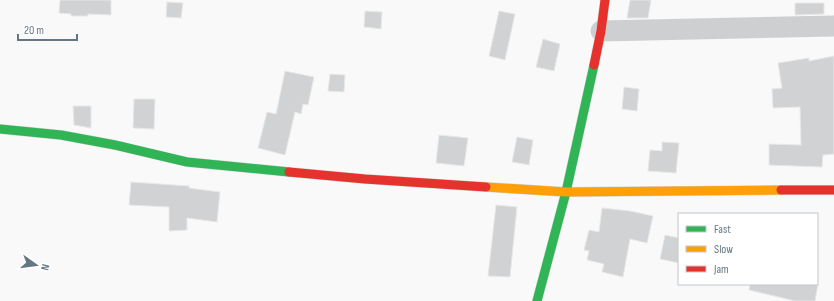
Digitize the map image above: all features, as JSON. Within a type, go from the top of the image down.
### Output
[{"type":"street","points":[[537,301],[566,192],[601,31],[605,0]]},
{"type":"street","points":[[601,31],[834,26]]},
{"type":"street","points":[[0,129],[61,135],[115,145],[187,162],[365,179],[566,192],[834,190]]},
{"type":"building","points":[[60,0],[111,0],[111,15],[88,14],[88,16],[71,16],[71,14],[59,13]]},
{"type":"building","points":[[630,0],[651,0],[648,18],[627,18]]},
{"type":"building","points":[[167,2],[183,3],[181,18],[166,17]]},
{"type":"building","points":[[795,3],[824,3],[824,14],[795,15]]},
{"type":"building","points":[[365,11],[382,12],[381,29],[364,27]]},
{"type":"building","points":[[499,11],[515,14],[505,60],[489,56]]},
{"type":"building","points":[[543,39],[560,44],[554,71],[536,67]]},
{"type":"building","points":[[834,56],[834,154],[823,155],[822,167],[769,165],[769,144],[801,145],[800,107],[773,108],[772,89],[782,88],[778,63],[809,58],[809,61]]},
{"type":"building","points":[[285,71],[314,77],[308,105],[303,104],[301,114],[295,112],[285,155],[258,148],[267,112],[276,114]]},
{"type":"building","points":[[330,74],[345,75],[344,92],[328,91]]},
{"type":"building","points":[[624,87],[639,89],[637,111],[622,109]]},
{"type":"building","points":[[134,99],[155,99],[154,129],[133,128]]},
{"type":"building","points":[[73,106],[91,106],[91,128],[74,125]]},
{"type":"building","points":[[439,135],[468,138],[464,166],[436,163]]},
{"type":"building","points":[[517,137],[533,140],[529,165],[512,162]]},
{"type":"building","points":[[662,142],[679,143],[676,173],[648,171],[650,150],[662,151]]},
{"type":"building","points":[[131,182],[189,186],[189,188],[220,192],[217,222],[187,218],[187,230],[169,231],[169,207],[129,205]]},
{"type":"building","points":[[496,205],[517,207],[510,277],[488,276]]},
{"type":"building","points":[[602,208],[630,211],[653,216],[647,243],[630,239],[623,277],[602,272],[604,264],[587,260],[589,251],[584,250],[589,230],[599,232]]},
{"type":"building","points":[[665,235],[678,238],[678,263],[660,259]]},
{"type":"building","points":[[750,285],[818,285],[815,301],[795,301],[749,290]]},
{"type":"traffic: fast","points":[[537,301],[566,192],[594,65]]},
{"type":"traffic: fast","points":[[0,129],[61,135],[115,145],[187,162],[289,172]]},
{"type":"traffic: slow","points":[[486,187],[566,192],[781,190]]},
{"type":"traffic: jam","points":[[594,65],[601,31],[605,0]]},
{"type":"traffic: jam","points":[[289,172],[365,179],[486,187]]},
{"type":"traffic: jam","points":[[781,190],[834,190]]}]
